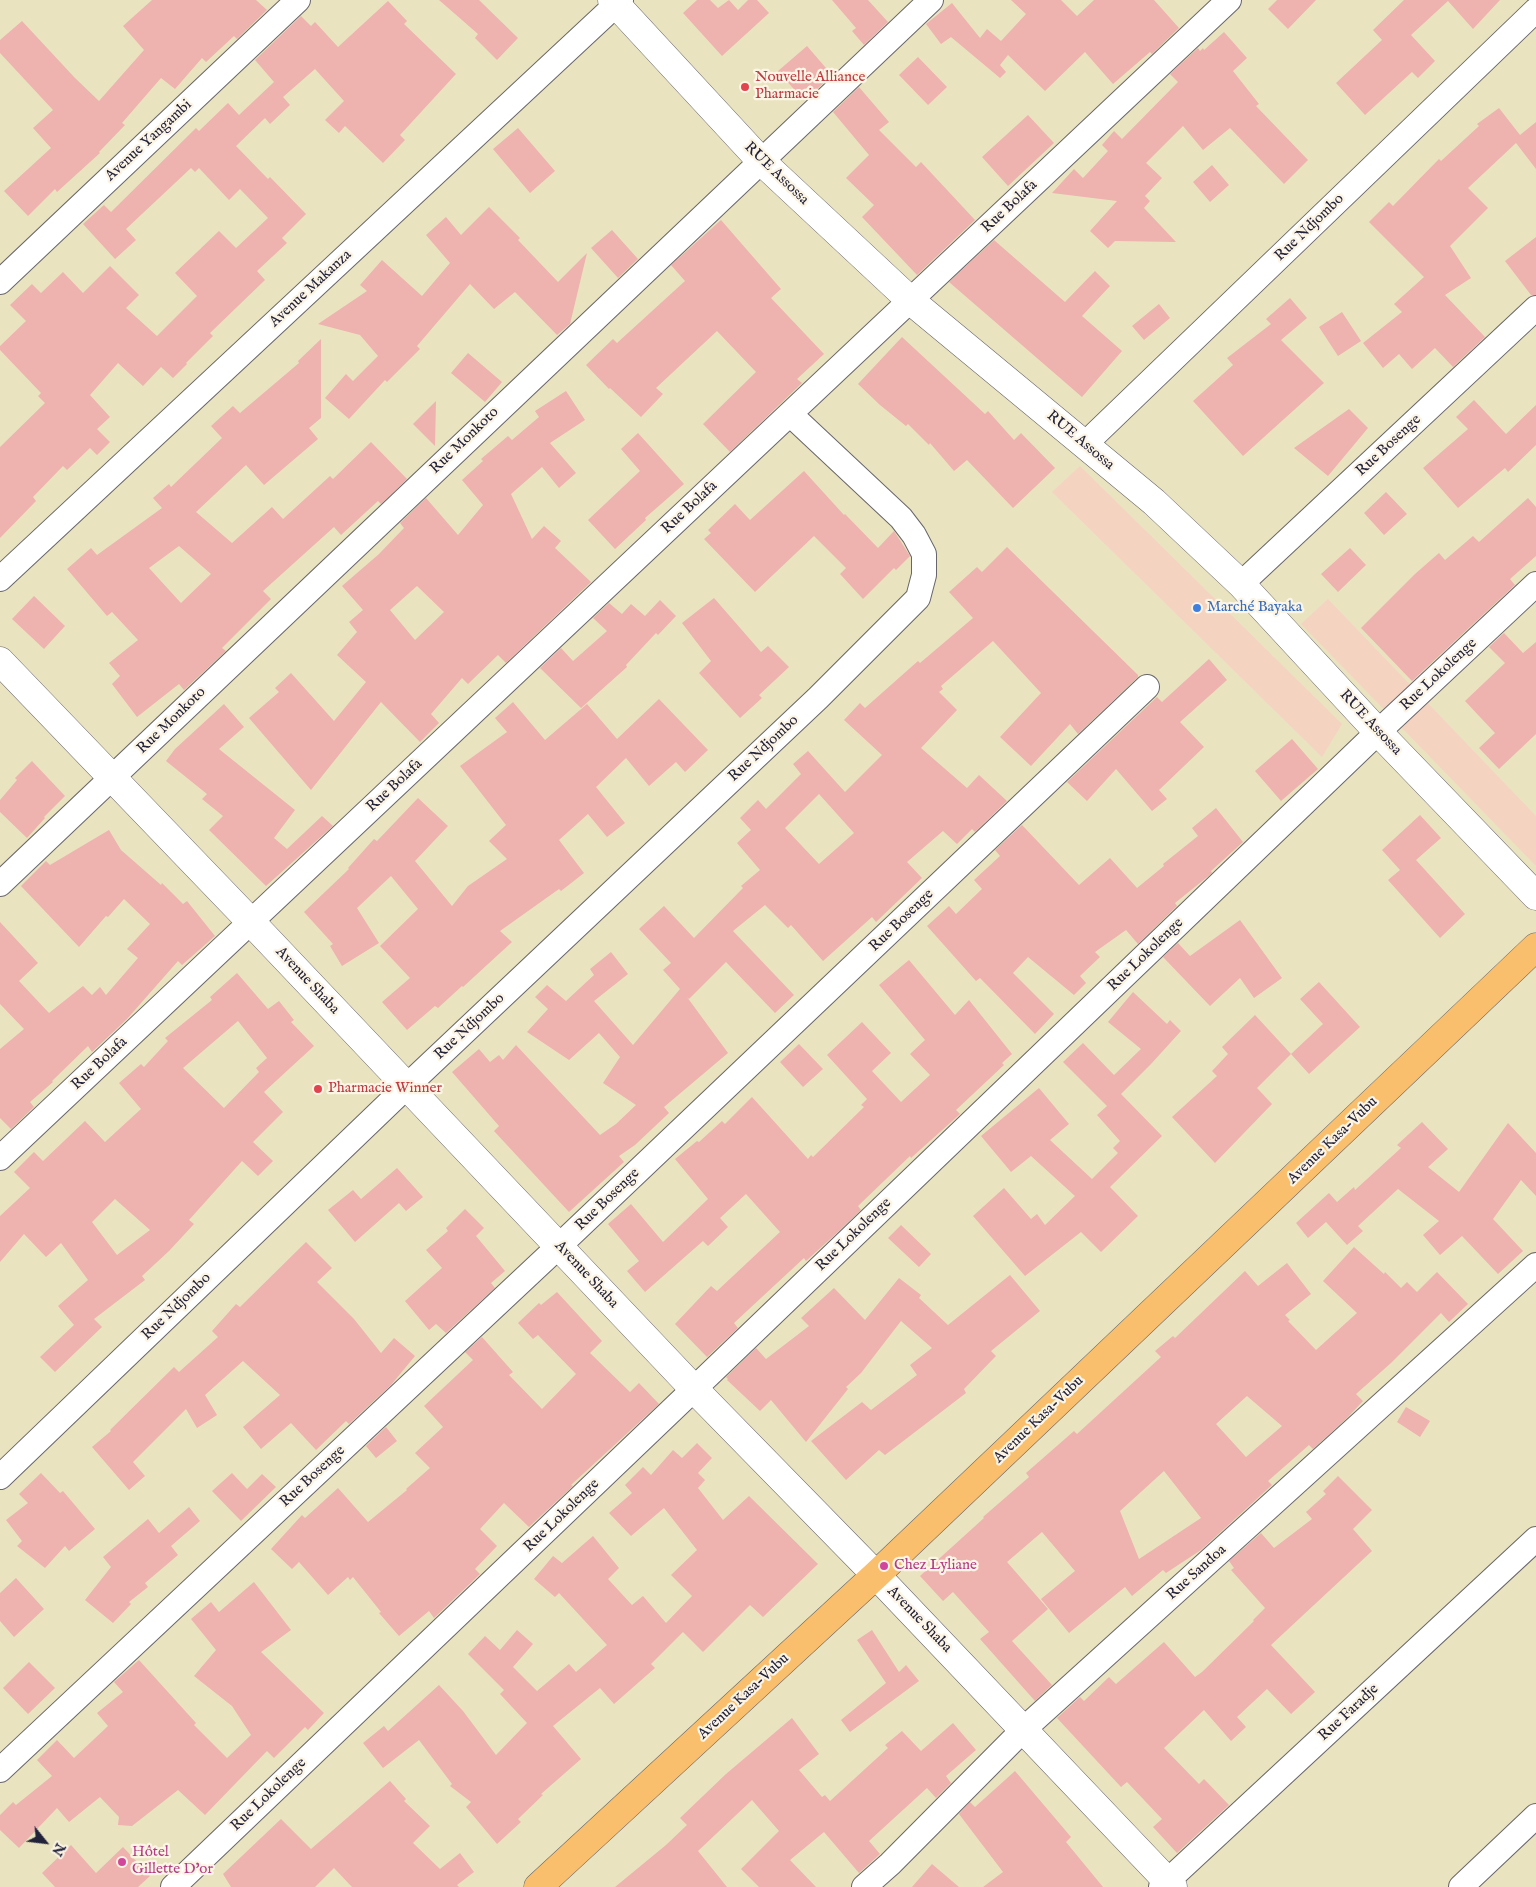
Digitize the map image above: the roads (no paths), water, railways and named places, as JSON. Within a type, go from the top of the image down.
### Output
[{"type":"main road","name":"Avenue Kasa-Vubu","points":[[538,1887],[876,1575],[1536,947]]},
{"type":"street","name":"Avenue Yangambi","points":[[0,282],[298,0]]},
{"type":"street","name":"Rue Monkoto","points":[[0,884],[931,0]]},
{"type":"street","name":"Rue Bolafa","points":[[0,1158],[1229,0]]},
{"type":"street","name":"RUE Assossa","points":[[617,2],[761,161],[911,300],[1154,502],[1241,584],[1378,732],[1536,896]]},
{"type":"street","name":"Avenue Makanza","points":[[0,578],[617,2]]},
{"type":"street","name":"Rue Ndjombo","points":[[1084,445],[1536,10]]},
{"type":"street","name":"Rue Bosenge","points":[[1241,584],[1536,308]]},
{"type":"street","name":"Rue Ndjombo","points":[[0,1477],[406,1087],[818,698],[918,598],[924,575],[924,554],[914,535],[901,518],[790,414]]},
{"type":"street","name":"Rue Lokolenge","points":[[173,1887],[1378,732],[1536,584]]},
{"type":"street","name":"Avenue Shaba","points":[[0,661],[251,922],[694,1389],[1024,1729],[1167,1885]]},
{"type":"street","name":"Rue Bosenge","points":[[0,1770],[559,1246],[1147,688]]},
{"type":"street","name":"Rue Sandoa","points":[[864,1887],[897,1857],[1024,1729],[1536,1265]]},
{"type":"street","name":"Rue Faradje","points":[[1167,1885],[1536,1539]]},
{"type":"street","points":[[1461,1887],[1536,1816]]},
{"type":"place","name":"Nouvelle Alliance Pharmacie","points":[[745,87]]},
{"type":"place","name":"Marché Bayaka","points":[[1197,608]]},
{"type":"place","name":"Pharmacie Winner","points":[[318,1089]]},
{"type":"place","name":"Chez Lyliane","points":[[884,1566]]},
{"type":"place","name":"Hôtel Gillette D'or","points":[[122,1862]]}]
